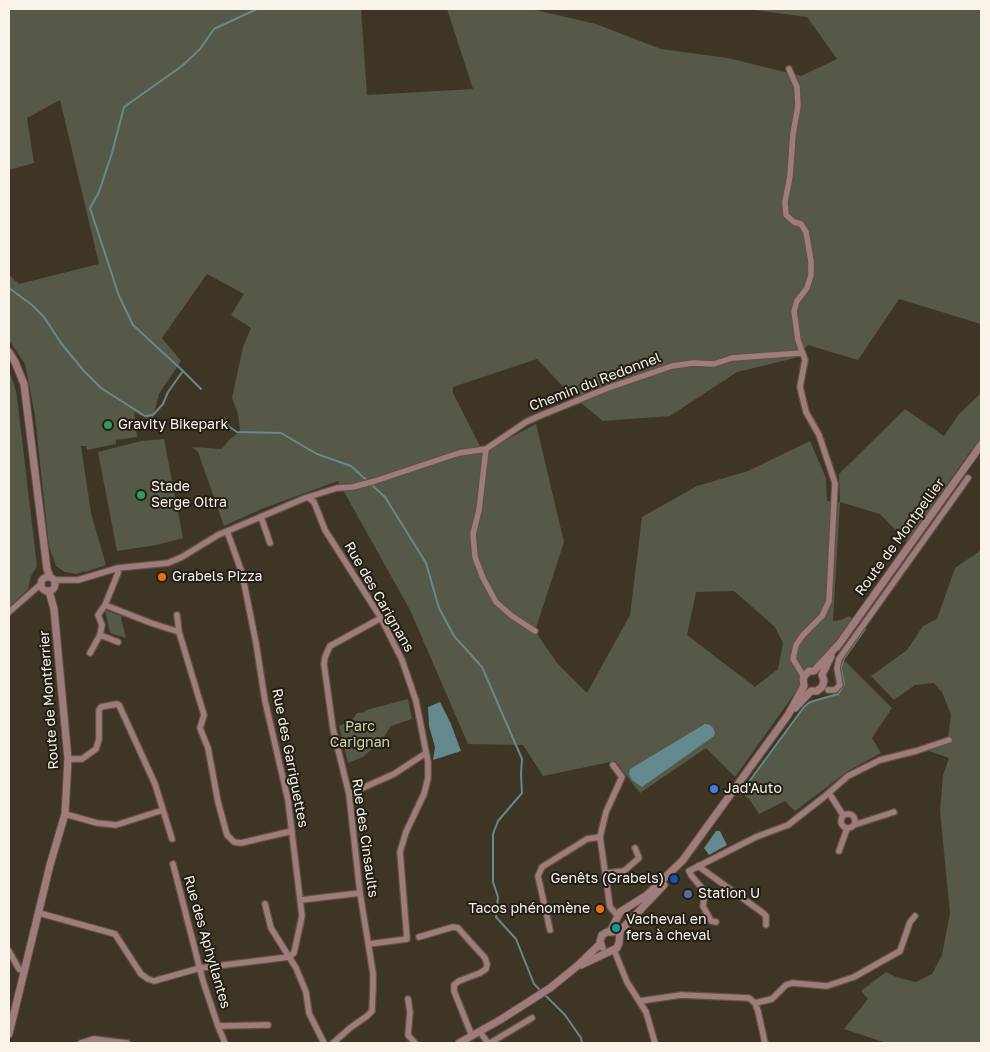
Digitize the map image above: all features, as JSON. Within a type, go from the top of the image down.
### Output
[{"type":"street","points":[[789,69],[797,87],[798,106],[785,202],[786,215],[794,222],[801,224],[806,232],[811,261],[811,275],[808,288],[797,301],[794,311],[801,354],[805,360],[800,387],[806,412],[819,434],[835,483],[829,601],[822,616],[802,635],[796,645],[793,659],[799,669],[822,676]]},
{"type":"street","name":"Route de Montferrier","points":[[9,352],[24,384],[49,584],[68,759],[65,814],[9,1034]]},
{"type":"street","name":"Chemin du Redonnel","points":[[49,584],[78,580],[118,568],[168,563],[182,557],[218,535],[309,498],[338,488],[375,482],[459,453],[486,449],[526,422],[537,417],[608,388],[672,366],[693,363],[714,364],[732,358],[801,354]]},
{"type":"street","name":"Route de Montpellier","points":[[618,937],[620,931],[659,891],[788,716],[811,692],[817,691],[822,687],[824,681],[822,676],[838,645],[981,445]]},
{"type":"street","points":[[486,449],[479,510],[474,534],[475,557],[483,578],[496,602],[534,631]]},
{"type":"street","points":[[828,690],[835,690],[840,685],[837,668],[839,659],[968,478]]},
{"type":"street","name":"Rue des Carignans","points":[[309,498],[314,502],[325,530],[381,618],[402,660],[410,679],[421,720],[428,762],[428,778],[424,794],[406,832],[400,852],[408,931],[407,938],[369,944]]},
{"type":"street","points":[[261,517],[270,543]]},
{"type":"street","name":"Rue des Garriguettes","points":[[227,531],[242,573],[256,642],[264,701],[288,800],[302,916],[294,952],[289,957]]},
{"type":"street","points":[[90,653],[100,635],[102,625],[98,615],[105,605],[118,574],[118,568]]},
{"type":"street","points":[[9,612],[34,590],[49,584]]},
{"type":"street","points":[[105,605],[179,632]]},
{"type":"street","points":[[177,615],[179,632],[204,716],[200,728],[208,748],[218,802],[227,835],[234,842],[240,843],[292,831]]},
{"type":"street","name":"Rue des Cinsaults","points":[[369,944],[360,893],[349,794],[333,729],[324,664],[330,646],[381,618]]},
{"type":"street","points":[[100,635],[118,642]]},
{"type":"street","name":"Route de Montpellier","points":[[788,716],[804,686],[808,673],[838,645]]},
{"type":"street","points":[[804,686],[811,692]]},
{"type":"street","points":[[68,759],[82,759],[96,749],[99,739],[99,710],[101,707],[117,704],[124,715],[143,758],[164,810],[172,839]]},
{"type":"street","points":[[689,871],[756,837],[788,825],[848,776],[880,760],[949,740]]},
{"type":"street","points":[[349,794],[394,774],[426,753]]},
{"type":"street","points":[[610,932],[617,915],[610,907],[600,837],[606,812],[622,777],[613,765]]},
{"type":"street","points":[[829,793],[843,815]]},
{"type":"street","points":[[65,814],[116,826],[164,810]]},
{"type":"street","points":[[843,815],[840,819],[840,824],[847,828],[894,812]]},
{"type":"street","points":[[843,815],[848,814],[852,816],[855,820],[854,825]]},
{"type":"street","points":[[839,851],[847,828]]},
{"type":"street","points":[[550,930],[538,876],[542,867],[587,839],[600,837]]},
{"type":"street","points":[[606,873],[624,871],[639,858],[635,848]]},
{"type":"street","name":"Rue des Aphyllantes","points":[[173,864],[200,968],[225,1043]]},
{"type":"street","points":[[677,866],[689,871],[690,875],[705,892],[703,906],[711,921],[716,922]]},
{"type":"street","name":"Route de Montpellier","points":[[617,915],[647,895],[677,866]]},
{"type":"street","points":[[698,866],[763,913],[766,916],[766,924]]},
{"type":"street","points":[[301,900],[360,893]]},
{"type":"street","points":[[265,904],[271,928],[289,957],[306,992],[309,1013],[324,1043]]},
{"type":"street","points":[[631,906],[636,914]]},
{"type":"street","points":[[39,913],[114,934],[141,974],[154,981],[200,968],[289,957]]},
{"type":"street","points":[[755,1003],[772,999],[792,983],[827,986],[854,977],[900,951],[910,922],[915,916]]},
{"type":"street","points":[[419,937],[453,927],[458,928],[485,958],[486,969],[454,985],[454,991],[472,1036]]},
{"type":"street","points":[[459,1043],[550,988],[600,944],[602,935],[610,932],[615,933],[618,937],[618,946],[596,959],[576,967]]},
{"type":"street","points":[[333,1043],[372,1011],[374,1000],[373,974],[369,944]]},
{"type":"street","points":[[600,944],[604,949],[612,950]]},
{"type":"street","points":[[612,950],[627,982],[646,1012],[655,1043]]},
{"type":"street","points":[[9,951],[19,969],[24,971]]},
{"type":"street","points":[[640,1001],[681,995],[749,998],[755,1003],[765,1043]]},
{"type":"street","points":[[408,999],[410,1012],[408,1036],[416,1043]]},
{"type":"street","points":[[480,1032],[489,1043],[532,1018]]},
{"type":"street","name":"Rue des Aphyllantes","points":[[218,1026],[268,1025]]},
{"type":"street","points":[[81,1043],[94,1039],[127,1043]]},
{"type":"green space","points":[[9,9],[361,9],[367,95],[473,89],[447,9],[531,9],[596,24],[661,49],[728,58],[801,76],[837,59],[807,17],[747,9],[981,9],[981,324],[899,299],[858,360],[808,345],[795,358],[737,372],[670,416],[603,421],[570,394],[537,359],[453,387],[453,393],[483,452],[536,424],[564,542],[535,631],[557,663],[587,693],[630,615],[642,517],[697,486],[748,471],[810,441],[826,478],[827,501],[840,502],[833,621],[849,616],[853,619],[818,663],[805,669],[800,677],[800,686],[735,777],[706,748],[640,793],[615,761],[543,776],[523,745],[468,744],[410,610],[338,481],[264,508],[224,526],[198,452],[192,447],[222,449],[240,431],[238,414],[232,398],[243,347],[251,328],[231,315],[244,294],[207,274],[162,338],[181,361],[159,394],[152,421],[134,412],[137,437],[116,440],[116,444],[87,450],[86,446],[81,446],[91,513],[106,565],[77,574],[65,572],[56,566],[49,547],[35,416],[25,364],[9,340],[9,275],[19,284],[99,264],[60,100],[27,118],[34,163],[9,170]],"holes":[[[734,591],[775,627],[783,643],[778,669],[755,687],[687,635],[696,592]]]},
{"type":"green space","points":[[9,370],[16,391],[37,566],[31,576],[28,589],[9,607]]},
{"type":"green space","points":[[981,393],[981,453],[972,449],[907,542],[880,514],[840,502],[839,474],[905,409],[944,436],[959,414]]},
{"type":"green space","name":"Stade Serge Oltra","points":[[164,439],[183,538],[157,545],[117,551],[98,452],[141,441]]},
{"type":"green space","points":[[981,550],[981,1043],[886,1043],[844,1029],[868,999],[861,991],[886,972],[896,977],[916,982],[932,974],[942,955],[950,913],[940,811],[943,775],[949,758],[929,751],[930,744],[948,738],[951,715],[942,692],[934,683],[915,685],[894,700],[871,676],[907,650],[923,626],[937,619],[955,568]]},
{"type":"green space","points":[[105,610],[122,616],[126,638],[110,633]]},
{"type":"green space","points":[[844,660],[892,708],[872,738],[881,753],[848,771],[795,811],[785,801],[759,814],[750,800],[742,793],[804,708],[810,703],[841,692],[844,683],[842,667]]},
{"type":"green space","name":"Parc Carignan","points":[[408,699],[412,719],[391,726],[382,740],[363,757],[348,763],[339,726],[352,720],[357,713]]},
{"type":"water","points":[[440,702],[461,751],[433,760],[435,747],[429,726],[428,707]]},
{"type":"water","points":[[705,724],[713,728],[714,736],[642,787],[632,780],[629,774],[630,769]]},
{"type":"water","points":[[716,831],[720,831],[727,845],[709,855],[704,848]]},
{"type":"waterway","points":[[183,371],[133,325],[119,296],[90,208],[99,192],[124,107],[182,66],[200,49],[214,29],[257,9]]},
{"type":"waterway","points":[[9,288],[32,305],[44,317],[61,343],[101,388],[145,416],[153,415],[163,404],[168,392],[183,371],[201,389]]},
{"type":"waterway","points":[[224,418],[228,426],[237,432],[281,433],[317,454],[351,466],[385,497],[426,563],[439,608],[454,636],[482,667],[522,759],[522,793],[498,821],[493,834],[493,882],[498,897],[496,917],[516,939],[534,984],[565,1015],[581,1038],[582,1043]]},
{"type":"waterway","points":[[740,794],[804,707],[810,702],[838,694],[844,684],[841,668],[843,660],[865,629]]},
{"type":"place","name":"Gravity Bikepark","points":[[108,425]]},
{"type":"place","name":"Stade Serge Oltra","points":[[141,495]]},
{"type":"place","name":"Grabels Pizza","points":[[162,577]]},
{"type":"place","name":"Jad'Auto","points":[[714,789]]},
{"type":"place","name":"Genêts (Grabels)","points":[[674,879]]},
{"type":"place","name":"Station U","points":[[688,894]]},
{"type":"place","name":"Tacos phénomène","points":[[600,909]]},
{"type":"place","name":"Vacheval en fers à cheval","points":[[616,928]]}]
